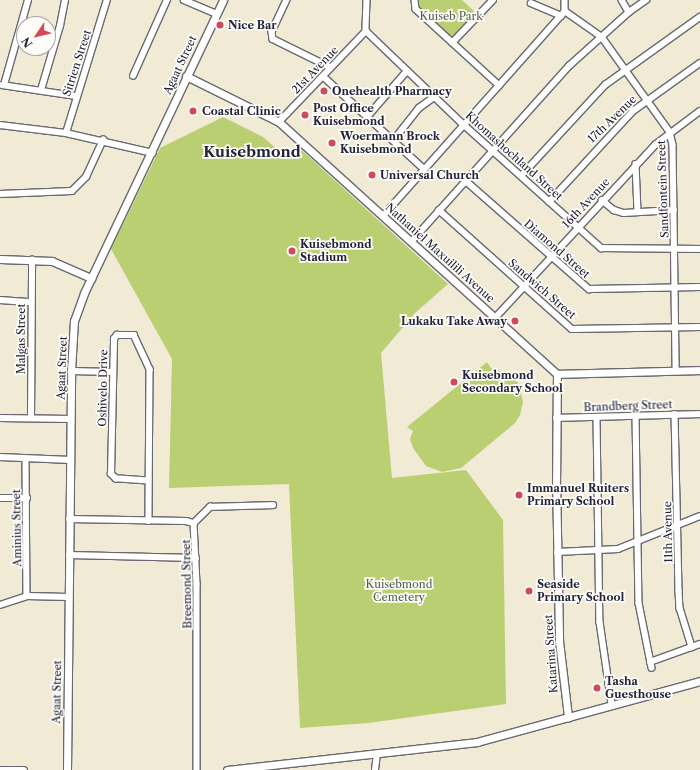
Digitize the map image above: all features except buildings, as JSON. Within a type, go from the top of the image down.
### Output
[{"type":"street","points":[[28,0],[2,85],[76,96]]},
{"type":"street","points":[[41,90],[60,26],[65,0]]},
{"type":"street","name":"Sitrien Street","points":[[66,133],[76,96],[107,0]]},
{"type":"street","points":[[133,76],[167,0]]},
{"type":"street","points":[[184,0],[217,14]]},
{"type":"street","name":"Agaat Street","points":[[67,770],[71,370],[74,321],[91,278],[152,153],[186,76],[223,0]]},
{"type":"street","points":[[287,0],[272,32],[273,39],[330,67]]},
{"type":"street","points":[[366,31],[367,0]]},
{"type":"street","points":[[415,0],[416,9],[499,84]]},
{"type":"street","points":[[452,43],[493,0]]},
{"type":"street","points":[[383,216],[463,124],[561,16],[565,10],[565,0]]},
{"type":"street","points":[[622,0],[629,12]]},
{"type":"street","points":[[411,242],[569,66],[629,12],[646,0]]},
{"type":"street","points":[[531,3],[561,16]]},
{"type":"street","name":"Sandfontein Street","points":[[565,10],[602,37],[670,132],[673,145],[676,370]]},
{"type":"street","points":[[521,176],[605,84],[625,68],[700,17]]},
{"type":"street","name":"21st Avenue","points":[[279,122],[366,31]]},
{"type":"street","name":"Khomashochland Street","points":[[366,31],[463,124],[604,250],[700,249]]},
{"type":"street","name":"17th Avenue","points":[[549,202],[615,129],[647,100],[700,63]]},
{"type":"street","points":[[367,117],[407,71]]},
{"type":"street","name":"Nathaniel Maxuilili Avenue","points":[[186,76],[279,122],[557,374]]},
{"type":"street","points":[[322,76],[424,169]]},
{"type":"street","points":[[393,141],[419,108],[434,97]]},
{"type":"street","name":"16th Avenue","points":[[495,318],[636,164],[670,132],[700,111]]},
{"type":"street","points":[[0,125],[66,133],[103,140],[152,153]]},
{"type":"street","points":[[0,194],[72,191],[86,177],[103,140]]},
{"type":"street","points":[[636,164],[638,211]]},
{"type":"street","name":"Diamond Street","points":[[466,181],[551,258],[589,289],[700,287]]},
{"type":"street","points":[[602,200],[614,210],[674,210]]},
{"type":"street","name":"Sandwich Street","points":[[439,210],[572,329],[700,327]]},
{"type":"street","points":[[0,259],[52,261],[91,278]]},
{"type":"street","name":"Malgas Street","points":[[31,418],[32,260]]},
{"type":"street","points":[[0,300],[31,302]]},
{"type":"street","name":"Oshivelo Drive","points":[[148,481],[116,479],[111,474],[115,336],[130,333],[134,334],[150,369],[148,521]]},
{"type":"street","points":[[71,370],[113,372]]},
{"type":"street","points":[[557,374],[700,370]]},
{"type":"street","name":"Katarina Street","points":[[557,374],[557,552],[559,641],[568,717]]},
{"type":"street","name":"11th Avenue","points":[[675,414],[680,608],[692,647]]},
{"type":"street","name":"Brandberg Street","points":[[556,418],[700,414]]},
{"type":"street","points":[[636,415],[639,603],[651,665],[700,644]]},
{"type":"street","points":[[597,417],[600,622],[612,704]]},
{"type":"street","points":[[0,418],[71,419]]},
{"type":"street","points":[[0,458],[71,460]]},
{"type":"street","name":"Aminius Street","points":[[26,459],[27,596]]},
{"type":"street","points":[[0,498],[27,498]]},
{"type":"street","points":[[194,523],[210,507],[273,504]]},
{"type":"street","points":[[557,552],[618,550],[700,516]]},
{"type":"street","name":"Breemond Street","points":[[69,519],[194,523],[196,558],[197,770]]},
{"type":"street","points":[[69,556],[196,558]]},
{"type":"street","points":[[0,605],[27,596],[69,597]]},
{"type":"street","points":[[227,770],[477,742],[700,681]]},
{"type":"street","points":[[375,770],[377,754]]},
{"type":"street","points":[[0,770],[23,770]]},
{"type":"green space","name":"Kuiseb Park","points":[[419,0],[462,0],[475,12],[454,36],[448,35],[419,8]]},
{"type":"green space","name":"Kuisebmond Cemetery","points":[[223,117],[263,137],[286,157],[296,145],[448,284],[415,313],[381,353],[392,478],[466,470],[503,520],[506,704],[368,723],[300,728],[289,484],[169,488],[172,359],[111,249],[160,148]]},
{"type":"green space","points":[[487,362],[491,368],[513,376],[519,385],[523,402],[520,415],[515,423],[461,468],[442,472],[426,466],[413,448],[410,439],[413,431],[407,427]]},
{"type":"place","name":"Nice Bar","points":[[220,25]]},
{"type":"place","name":"Onehealth Pharmacy","points":[[324,91]]},
{"type":"place","name":"Coastal Clinic","points":[[193,111]]},
{"type":"place","name":"Post Office Kuisebmond","points":[[305,115]]},
{"type":"place","name":"Woermann Brock Kuisebmond","points":[[332,143]]},
{"type":"place","name":"Universal Church","points":[[372,175]]},
{"type":"place","name":"Kuisebmond Stadium","points":[[292,251]]},
{"type":"place","name":"Lukaku Take Away","points":[[515,321]]},
{"type":"place","name":"Kuisebmond Secondary School","points":[[454,382]]},
{"type":"place","name":"Immanuel Ruiters Primary School","points":[[519,495]]},
{"type":"place","name":"Seaside Primary School","points":[[529,591]]},
{"type":"place","name":"Tasha Guesthouse","points":[[597,688]]},
{"type":"district","name":"Kuisebmond","points":[[252,152]]}]
